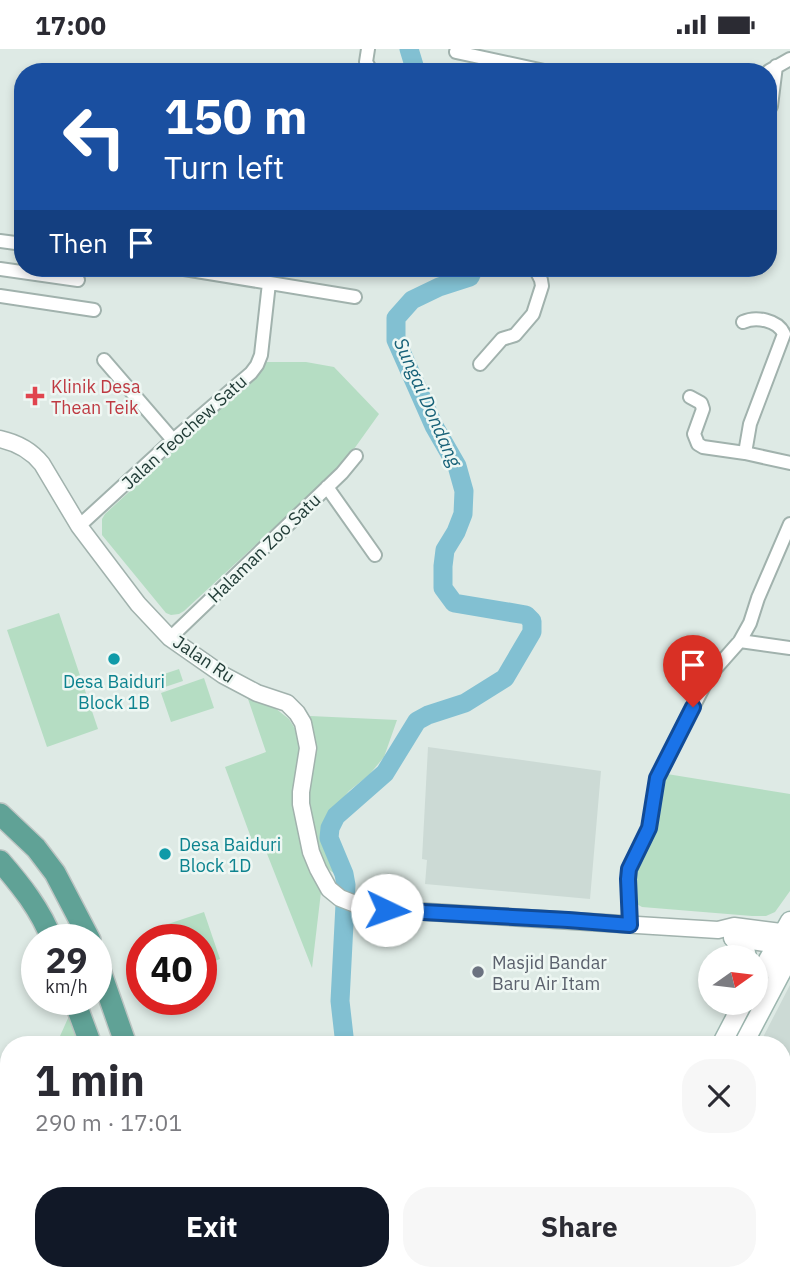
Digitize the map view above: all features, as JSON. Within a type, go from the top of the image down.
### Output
[{"type":"main road","points":[[0,814],[36,848],[55,873],[82,924]]},
{"type":"main road","points":[[0,861],[18,881],[44,924]]},
{"type":"main road","points":[[734,939],[741,945]]},
{"type":"main road","points":[[768,965],[787,939]]},
{"type":"main road","points":[[747,1036],[787,939]]},
{"type":"main road","points":[[112,1005],[123,1036]]},
{"type":"main road","points":[[80,1015],[88,1036]]},
{"type":"main road","points":[[726,1036],[736,1015]]},
{"type":"street","points":[[782,49],[790,58]]},
{"type":"street","points":[[456,52],[495,63]]},
{"type":"street","points":[[57,277],[78,280]]},
{"type":"street","points":[[233,277],[355,297]]},
{"type":"street","points":[[480,364],[502,339],[515,335],[533,314],[542,286],[540,277]]},
{"type":"street","name":"Jalan Teochew Satu","points":[[79,526],[251,373],[261,355],[269,283]]},
{"type":"street","points":[[0,296],[94,310]]},
{"type":"street","points":[[743,322],[759,319],[782,328],[784,334],[750,424],[745,453]]},
{"type":"street","points":[[104,360],[173,440]]},
{"type":"street","points":[[690,397],[701,403],[703,409],[694,433],[698,444],[790,463]]},
{"type":"street","name":"Jalan Ru","points":[[0,439],[14,442],[42,464],[79,526],[138,604],[170,638],[223,675],[257,693],[287,703],[297,713],[303,723],[308,748],[301,804],[311,852],[324,882],[340,898],[363,907],[630,925]]},
{"type":"street","name":"Halaman Zoo Satu","points":[[170,638],[356,456]]},
{"type":"street","points":[[327,487],[375,555]]},
{"type":"street","points":[[787,939],[734,926],[718,930],[630,925],[628,879],[629,869],[649,828],[657,778],[709,676],[740,641],[750,624],[758,598],[790,524]]},
{"type":"street","points":[[740,641],[790,648]]},
{"type":"street","points":[[718,930],[734,939],[787,939]]},
{"type":"shaded area","points":[[428,747],[601,771],[590,899],[425,884],[427,860],[422,859]]},
{"type":"shaded area","points":[[790,985],[790,1036],[764,1036]]},
{"type":"green space","points":[[266,362],[306,362],[334,367],[379,414],[344,463],[184,611],[171,615],[166,613],[102,535],[102,519],[253,378]]},
{"type":"green space","points":[[59,613],[98,729],[47,747],[7,630]]},
{"type":"green space","points":[[179,669],[183,681],[159,689],[155,677]]},
{"type":"green space","points":[[204,678],[214,708],[171,722],[161,693]]},
{"type":"green space","points":[[247,696],[275,708],[289,719],[300,737],[302,749],[293,794],[305,846],[321,892],[312,968],[262,841],[253,843],[225,767],[266,752]]},
{"type":"green space","points":[[310,716],[397,720],[384,757],[369,775],[349,791],[325,820],[322,830],[329,851],[342,875],[332,872],[326,865],[318,846],[313,822],[309,793],[314,737]]},
{"type":"green space","points":[[667,774],[790,794],[790,891],[775,912],[766,916],[752,916],[642,907],[635,903],[634,876],[654,834],[662,787]]},
{"type":"green space","points":[[204,912],[208,924],[168,924]]},
{"type":"green space","points":[[69,1016],[76,1036],[60,1036]]},
{"type":"waterway","name":"Sungai Dondang","points":[[409,49],[413,63]]},
{"type":"waterway","name":"Sungai Dondang","points":[[344,1036],[340,1001],[346,885],[329,838],[330,828],[336,816],[385,773],[417,721],[465,703],[505,678],[532,632],[532,621],[526,615],[454,603],[443,588],[445,550],[463,514],[464,491],[457,466],[434,426],[396,340],[396,318],[412,300],[439,287],[470,277]]},
{"type":"place","name":"Klinik Desa Thean Teik","points":[[35,396]]},
{"type":"place","name":"Desa Baiduri Block 1B","points":[[114,659]]},
{"type":"place","name":"Desa Baiduri Block 1D","points":[[165,854]]},
{"type":"place","name":"Masjid Bandar Baru Air Itam","points":[[478,972]]},
{"type":"route","points":[[387,910],[630,925],[629,869],[647,836],[654,785],[693,707]]}]
